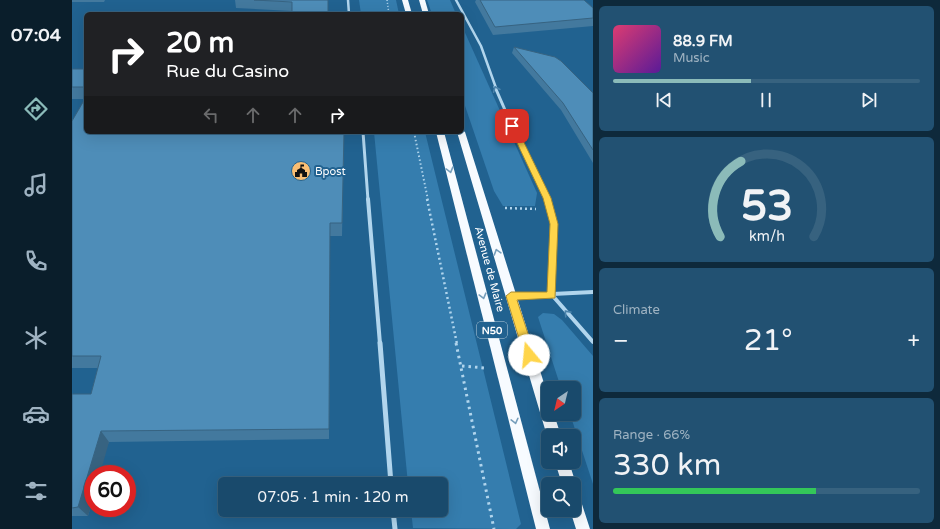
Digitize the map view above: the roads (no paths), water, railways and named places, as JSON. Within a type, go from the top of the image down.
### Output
[{"type":"main road","points":[[405,0],[408,12]]},
{"type":"main road","points":[[422,0],[425,12]]},
{"type":"main road","name":"Avenue de Maire","points":[[441,134],[543,529]]},
{"type":"main road","name":"Avenue de Maire","points":[[462,134],[552,429]]},
{"type":"main road","points":[[579,517],[583,529]]},
{"type":"street","points":[[348,0],[348,12]]},
{"type":"street","points":[[456,0],[462,12]]},
{"type":"street","points":[[464,15],[480,46],[488,71],[547,198],[554,224],[552,296],[593,342]]},
{"type":"street","points":[[363,134],[390,477]]},
{"type":"street","points":[[511,296],[552,296],[593,292]]},
{"type":"street","points":[[394,517],[395,529]]},
{"type":"place","name":"Bpost","points":[[301,171]]}]
